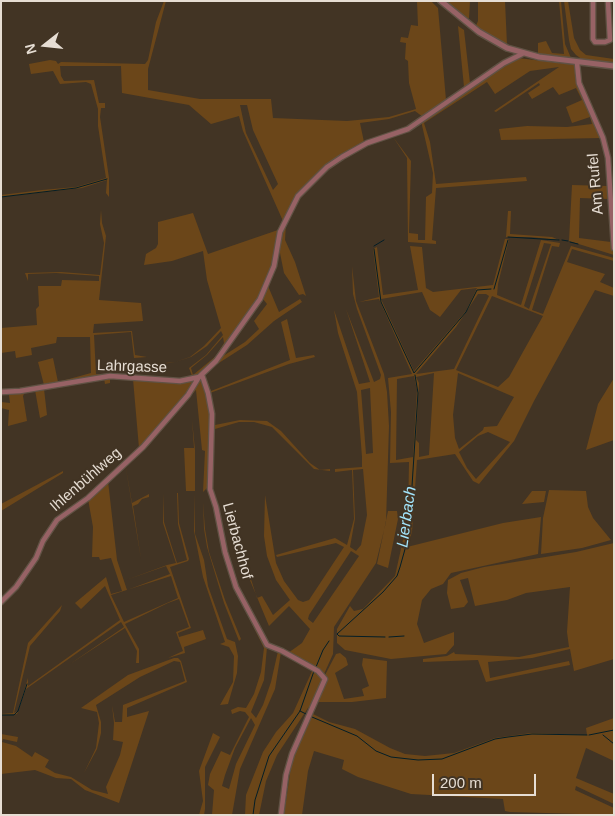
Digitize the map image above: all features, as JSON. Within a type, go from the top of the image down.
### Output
[{"type":"street","points":[[442,1],[494,42],[522,54],[577,63],[614,66]]},
{"type":"street","points":[[593,1],[593,39],[595,42],[605,42],[610,40],[608,1]]},
{"type":"street","points":[[200,376],[216,361],[226,344],[260,299],[274,266],[280,232],[298,196],[327,168],[350,152],[367,143],[408,129],[504,63],[522,54]]},
{"type":"street","name":"Am Rufel","points":[[577,63],[579,83],[603,138],[608,158],[614,248]]},
{"type":"street","name":"Lahrgasse","points":[[1,392],[20,391],[110,376],[194,381],[200,376]]},
{"type":"street","name":"Lierbachhof","points":[[200,376],[208,393],[212,421],[210,489],[216,507],[225,552],[236,587],[269,647],[281,650],[318,671],[325,679],[292,754],[286,775],[282,815]]},
{"type":"street","name":"Ihlenbühlweg","points":[[1,602],[16,587],[36,558],[43,541],[57,520],[88,498],[143,447],[188,395],[194,381]]},
{"type":"shaded area","points":[[164,1],[166,1],[148,69],[148,90],[200,99],[271,99],[273,118],[347,121],[389,117],[416,109],[409,83],[408,61],[405,59],[406,43],[400,42],[401,37],[408,38],[411,25],[418,26],[417,1],[431,1],[438,8],[446,100],[423,117],[415,111],[389,119],[360,123],[364,142],[331,163],[297,196],[286,223],[285,240],[295,262],[306,296],[303,294],[299,295],[284,273],[279,248],[275,268],[268,286],[279,312],[300,299],[302,302],[274,321],[247,345],[211,368],[205,375],[211,391],[290,360],[281,322],[287,319],[296,358],[314,355],[315,357],[289,364],[210,393],[215,425],[240,420],[267,421],[281,431],[310,463],[320,470],[314,469],[272,427],[254,422],[239,422],[215,429],[211,484],[203,492],[205,451],[202,450],[196,390],[191,395],[188,392],[139,448],[133,379],[110,378],[110,383],[105,384],[104,378],[44,389],[47,415],[40,418],[35,390],[25,392],[23,396],[27,421],[8,426],[9,410],[1,408],[1,402],[10,403],[9,395],[1,395],[1,390],[44,385],[38,362],[53,358],[58,382],[91,373],[90,337],[57,337],[56,343],[31,348],[32,355],[16,358],[15,351],[1,353],[1,328],[37,325],[36,309],[39,306],[38,286],[61,286],[62,280],[99,281],[99,276],[56,273],[28,274],[28,281],[25,273],[61,272],[100,275],[104,243],[100,224],[101,210],[106,236],[99,300],[141,303],[143,321],[94,324],[93,333],[132,331],[135,355],[147,357],[134,358],[131,332],[94,335],[96,374],[166,379],[182,379],[192,376],[189,368],[206,355],[223,335],[221,331],[207,346],[191,357],[175,362],[190,357],[204,346],[221,328],[207,280],[203,251],[172,261],[144,265],[146,254],[156,248],[158,244],[158,222],[193,213],[208,254],[278,230],[283,221],[243,131],[239,116],[211,124],[189,105],[122,93],[121,66],[60,66],[61,76],[64,81],[94,80],[99,103],[105,103],[105,108],[101,108],[100,117],[109,178],[109,197],[106,193],[107,180],[82,188],[1,197],[1,195],[76,187],[106,178],[98,126],[98,109],[91,84],[86,82],[60,84],[53,71],[31,74],[29,64],[50,60],[56,61],[58,64],[61,62],[145,64],[148,60],[156,22]],"holes":[[[240,105],[247,105],[253,130],[278,184],[273,190],[246,133]],[[263,299],[267,304],[254,321],[259,329],[245,342],[220,358]],[[223,337],[224,343],[216,356],[193,375],[191,368],[207,355]]]},
{"type":"shaded area","points":[[444,1],[470,1],[469,18],[467,19]]},
{"type":"shaded area","points":[[478,1],[505,1],[507,45],[475,28],[478,21]]},
{"type":"shaded area","points":[[559,1],[561,1],[565,44],[571,58],[538,54],[538,43],[546,41],[552,53],[564,54]]},
{"type":"shaded area","points":[[564,1],[568,1],[574,38],[580,50],[586,55],[614,59],[614,63],[583,60],[571,49]]},
{"type":"shaded area","points":[[458,26],[464,30],[470,83],[464,87]]},
{"type":"shaded area","points":[[518,58],[576,65],[578,83],[601,138],[501,140],[499,129],[527,126],[567,127],[592,124],[590,117],[572,123],[566,107],[582,100],[576,88],[559,95],[553,87],[532,99],[528,93],[540,85],[539,83],[496,112],[494,111],[559,67],[530,71],[495,94],[487,82],[424,123],[430,142],[436,184],[526,177],[527,181],[436,188],[432,240],[436,241],[436,244],[408,242],[407,158],[393,137],[411,161],[409,233],[418,234],[418,240],[425,240],[426,197],[432,193],[433,173],[421,121],[499,68]]},
{"type":"shaded area","points":[[572,185],[607,186],[608,199],[580,198],[579,238],[611,242],[614,255],[569,241]]},
{"type":"shaded area","points":[[508,211],[511,211],[510,234],[552,237],[559,240],[506,237]]},
{"type":"shaded area","points":[[505,239],[509,239],[497,295],[521,305],[541,240],[560,243],[559,247],[552,246],[532,310],[543,314],[571,246],[614,258],[614,261],[572,249],[567,262],[605,274],[600,282],[614,288],[614,296],[595,290],[514,441],[479,484],[473,481],[455,454],[417,460],[412,532],[407,547],[503,523],[541,517],[538,554],[451,573],[443,584],[431,589],[422,600],[417,624],[424,643],[454,632],[454,645],[446,654],[391,659],[345,650],[337,643],[337,629],[350,606],[354,611],[363,609],[395,576],[408,517],[409,462],[390,463],[391,412],[388,378],[412,374],[379,299],[359,302],[379,297],[373,249],[377,247],[383,295],[418,290],[410,246],[422,247],[426,288],[433,292],[493,285]],"holes":[[[544,243],[551,244],[529,309],[524,306]],[[477,288],[466,311],[414,371],[381,299],[422,292],[430,310],[440,317],[461,290]],[[478,294],[489,296],[454,369],[416,374],[456,327]],[[492,296],[543,316],[509,377],[498,387],[456,370]],[[434,373],[429,455],[419,457],[419,443],[416,440],[419,383],[416,377]],[[458,373],[514,397],[497,426],[484,427],[483,430],[459,449],[455,438],[453,415]],[[414,376],[417,390],[413,457],[396,460],[397,379]],[[488,432],[510,442],[476,479],[467,468],[459,452],[478,436]]]},
{"type":"shaded area","points":[[352,266],[356,301],[384,374],[387,392],[389,426],[386,522],[376,563],[334,627],[333,654],[324,674],[288,653],[302,643],[310,629],[289,606],[269,626],[257,598],[262,596],[273,615],[290,600],[276,580],[267,556],[264,536],[265,495],[276,563],[284,581],[298,600],[303,602],[309,600],[344,547],[336,543],[277,557],[276,555],[335,538],[347,545],[354,519],[352,470],[335,472],[335,469],[362,467],[357,392],[338,333],[334,310],[359,384],[370,382],[346,309],[374,382],[380,379],[381,375],[353,294]],"holes":[[[370,388],[373,453],[366,454],[361,390]],[[363,469],[367,515],[361,545],[356,551],[350,547],[355,519],[353,470]],[[351,551],[359,556],[313,623],[308,619]]]},
{"type":"shaded area","points":[[614,378],[614,440],[586,450],[598,404]]},
{"type":"shaded area","points":[[192,419],[195,450],[195,491],[186,491],[184,448],[194,448]]},
{"type":"shaded area","points":[[125,463],[132,503],[149,494],[149,497],[142,499],[133,506],[141,559]]},
{"type":"shaded area","points":[[63,471],[63,473],[1,511],[1,504]]},
{"type":"shaded area","points":[[108,481],[117,560],[127,590],[111,595],[124,622],[178,598],[171,576],[128,590],[170,574],[166,566],[126,580],[167,565],[176,563],[163,523],[163,493],[164,522],[177,563],[187,560],[178,524],[178,493],[179,523],[189,559],[188,561],[170,567],[191,628],[178,633],[179,637],[203,630],[206,639],[184,647],[185,653],[168,658],[183,651],[176,632],[189,627],[179,599],[168,603],[125,624],[139,649],[139,663],[136,663],[137,651],[125,628],[70,664],[124,627],[121,622],[26,689],[17,714],[1,715],[13,713],[28,643],[62,605],[60,611],[30,646],[14,713],[18,711],[28,678],[28,686],[120,620],[105,586],[81,609],[75,603],[106,577],[111,594],[122,591],[111,558],[100,560],[99,557],[92,557],[93,527],[88,499]]},
{"type":"shaded area","points":[[549,490],[586,491],[588,507],[593,518],[611,540],[582,548],[541,554],[543,518]]},
{"type":"shaded area","points":[[532,491],[546,491],[544,502],[522,504]]},
{"type":"shaded area","points":[[195,493],[195,534],[204,560],[208,586],[227,639],[235,642],[238,656],[237,673],[228,704],[220,705],[233,682],[234,656],[229,647],[220,644],[225,642],[203,577],[194,531]]},
{"type":"shaded area","points":[[203,502],[209,552],[225,600],[241,639],[239,641],[224,603],[207,547],[204,529]]},
{"type":"shaded area","points":[[388,511],[397,511],[398,519],[388,568],[377,564]]},
{"type":"shaded area","points":[[614,543],[614,659],[574,671],[570,649],[532,658],[488,662],[490,678],[569,661],[570,665],[486,682],[478,660],[423,662],[423,659],[447,656],[454,652],[455,654],[519,657],[569,647],[567,632],[570,587],[526,593],[507,600],[475,606],[468,578],[460,580],[468,602],[464,607],[451,609],[447,593],[448,580],[461,573],[484,567],[576,552]]},
{"type":"shaded area","points":[[243,554],[256,594],[242,561]]},
{"type":"shaded area","points":[[248,616],[267,647],[264,680],[251,712],[256,718],[271,682],[278,651],[281,652],[275,689],[240,769],[232,815],[212,815],[214,790],[208,785],[210,774],[221,751],[230,755],[249,717],[245,712],[240,711],[232,714],[231,710],[238,707],[246,708],[254,694],[261,672],[264,648]],"holes":[[[251,718],[255,725],[236,764],[229,789],[222,786],[235,748]]]},
{"type":"shaded area","points":[[340,653],[346,658],[348,665],[335,673],[344,699],[364,696],[362,689],[369,686],[362,665],[363,658],[387,661],[386,698],[352,702],[318,702],[325,682],[325,675],[336,654]]},
{"type":"shaded area","points":[[178,658],[181,661],[187,682],[127,708],[127,717],[149,711],[119,803],[85,790],[71,779],[56,778],[35,770],[1,774],[1,734],[18,737],[17,742],[3,739],[2,742],[16,746],[32,757],[35,752],[49,760],[45,767],[55,773],[71,777],[92,790],[108,794],[106,787],[120,755],[123,742],[113,740],[112,705],[115,722],[122,722],[123,705],[185,681],[180,662],[174,661],[140,677],[96,705],[101,722],[101,733],[97,749],[84,773],[96,748],[99,723],[97,712],[81,708],[128,675]]},
{"type":"shaded area","points":[[313,669],[324,680],[312,705],[308,708],[277,755],[266,781],[259,815],[245,815],[246,795],[263,752],[276,732],[293,713]]},
{"type":"shaded area","points":[[313,714],[329,722],[355,729],[405,754],[425,756],[454,753],[495,738],[531,733],[587,735],[586,728],[614,718],[614,761],[586,748],[576,778],[614,794],[614,804],[576,786],[575,790],[614,808],[614,815],[510,812],[505,811],[503,799],[411,794],[358,777],[342,769],[344,760],[314,751],[308,771],[302,815],[284,815],[292,760]]},
{"type":"shaded area","points":[[213,733],[220,737],[205,767],[205,809],[204,815],[199,815],[203,801],[199,771]]},
{"type":"waterway","points":[[1,197],[76,188],[107,179]]},
{"type":"waterway","points":[[508,237],[559,240]]},
{"type":"waterway","name":"Lierbach","points":[[374,246],[384,240]]},
{"type":"waterway","points":[[494,289],[508,240]]},
{"type":"waterway","points":[[562,240],[568,241]]},
{"type":"waterway","points":[[570,242],[578,244]]},
{"type":"waterway","name":"Lierbach","points":[[374,249],[381,302],[414,373],[466,312],[477,290],[491,289]]},
{"type":"waterway","name":"Lierbach","points":[[385,637],[339,636],[337,634],[383,592],[397,576],[400,567],[407,542],[410,517],[418,393],[415,375]]},
{"type":"waterway","points":[[389,637],[404,636]]},
{"type":"waterway","name":"Lierbach","points":[[316,667],[329,641]]},
{"type":"waterway","name":"Lierbach","points":[[253,815],[255,800],[269,756],[300,711],[314,671]]},
{"type":"waterway","points":[[1,715],[14,715],[18,711],[27,684]]},
{"type":"waterway","points":[[300,711],[308,715]]},
{"type":"waterway","points":[[312,717],[357,736],[376,751],[391,757],[418,760],[442,759],[495,739],[508,737],[532,734],[587,735]]},
{"type":"waterway","points":[[589,735],[614,730]]},
{"type":"waterway","points":[[603,735],[614,744]]}]
